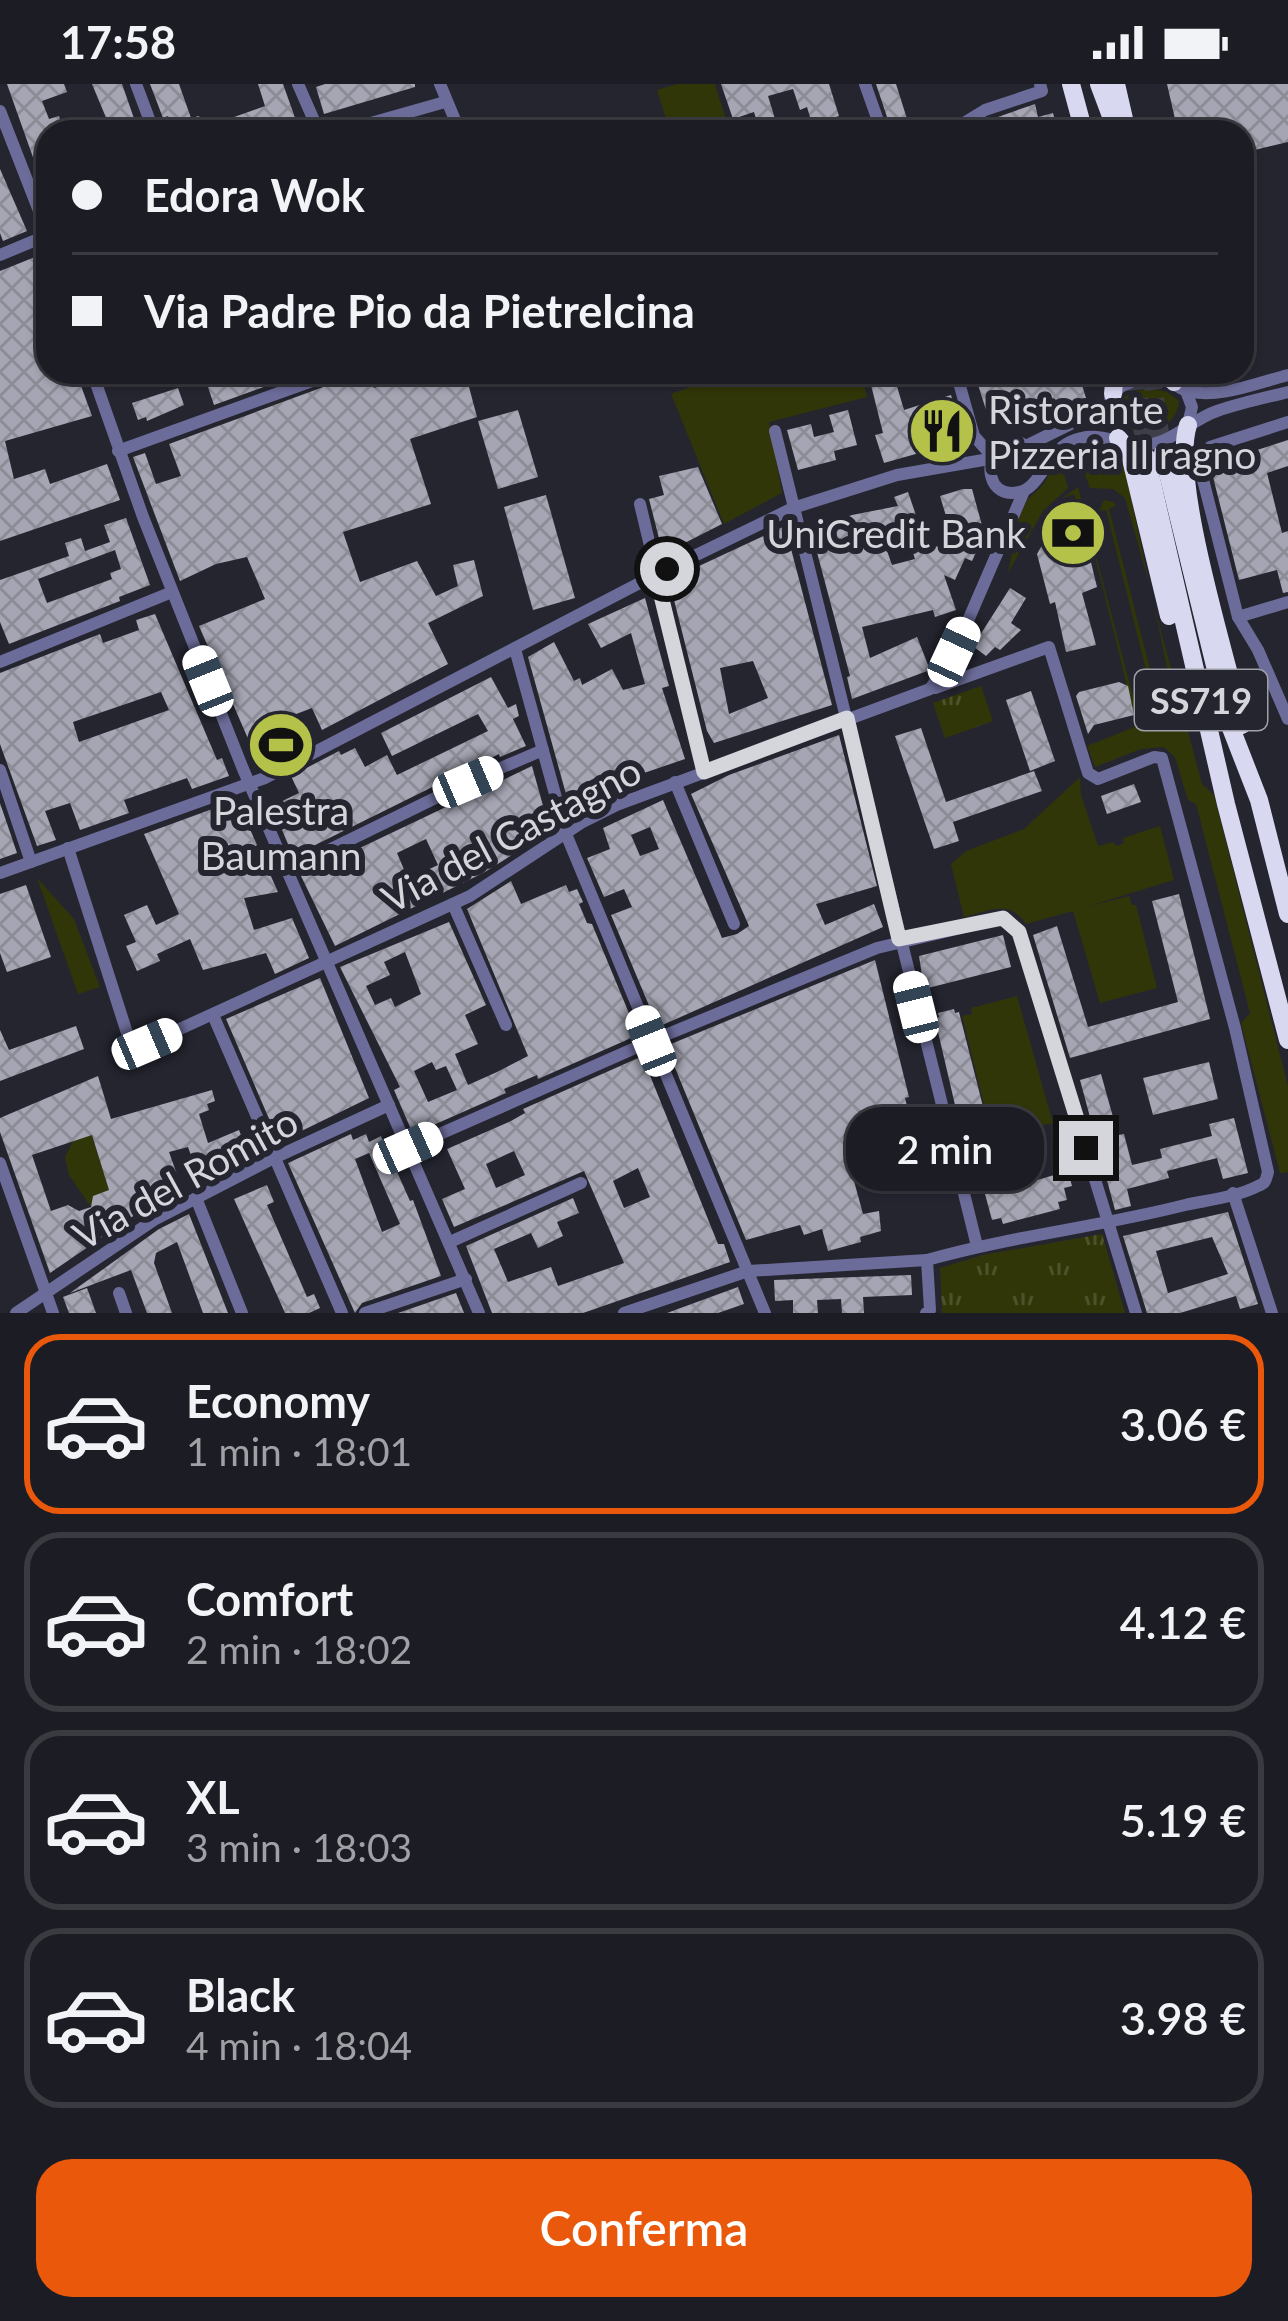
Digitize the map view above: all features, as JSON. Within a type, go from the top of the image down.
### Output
[{"type":"highway","points":[[1069,84],[1077,120]]},
{"type":"highway","points":[[1098,84],[1110,120]]},
{"type":"highway","points":[[1116,84],[1124,120]]},
{"type":"highway","points":[[1109,400],[1112,384]]},
{"type":"highway","points":[[1188,425],[1183,463],[1190,506],[1259,800],[1288,874]]},
{"type":"highway","points":[[1118,438],[1129,451],[1205,750],[1226,805]]},
{"type":"highway","name":"SS719","points":[[1288,914],[1259,800],[1229,723],[1155,455],[1226,805],[1288,1040]]},
{"type":"street","points":[[136,84],[150,120]]},
{"type":"street","points":[[298,84],[314,120]]},
{"type":"street","points":[[440,84],[454,120]]},
{"type":"street","points":[[865,84],[878,120]]},
{"type":"street","points":[[969,120],[1042,91],[1040,84]]},
{"type":"street","points":[[381,120],[445,102]]},
{"type":"street","points":[[0,111],[36,203]]},
{"type":"street","points":[[0,255],[36,239]]},
{"type":"street","points":[[1254,384],[1288,375]]},
{"type":"street","points":[[96,384],[172,592],[286,872],[479,1313]]},
{"type":"street","points":[[118,451],[304,384]]},
{"type":"street","points":[[959,384],[973,431],[999,488],[1024,491]]},
{"type":"street","points":[[973,431],[1002,444],[1028,445],[1131,384]]},
{"type":"street","points":[[1179,384],[1192,407],[1188,425]]},
{"type":"street","points":[[1182,384],[1202,395],[1253,384]]},
{"type":"street","points":[[930,689],[949,662],[1024,491],[1049,458],[1084,437],[1118,438],[1143,446],[1174,436],[1213,412],[1288,392]]},
{"type":"street","points":[[1109,400],[1105,422],[1118,438]]},
{"type":"street","points":[[1288,422],[1210,447],[1198,460],[1238,617],[1288,719]]},
{"type":"street","points":[[775,431],[977,1246]]},
{"type":"street","points":[[957,462],[970,447],[973,431]]},
{"type":"street","points":[[990,463],[1002,444]]},
{"type":"street","points":[[1028,445],[1038,457],[1040,473]]},
{"type":"street","points":[[0,873],[250,784],[793,508],[897,475],[957,462],[990,463]]},
{"type":"street","points":[[640,504],[704,772]]},
{"type":"street","points":[[0,662],[172,592]]},
{"type":"street","points":[[1238,617],[1288,602]]},
{"type":"street","name":"Via del Castagno","points":[[68,848],[132,1043],[147,1044],[453,904],[619,804],[1049,647],[1083,767],[1099,779],[1157,756],[1165,763],[1268,1172],[1257,1187],[1233,1193]]},
{"type":"street","points":[[515,650],[566,834],[765,1313]]},
{"type":"street","points":[[949,662],[974,676]]},
{"type":"street","points":[[286,872],[543,750]]},
{"type":"street","points":[[0,770],[31,862]]},
{"type":"street","points":[[675,782],[734,924]]},
{"type":"street","points":[[453,904],[506,1025]]},
{"type":"street","points":[[408,1148],[899,939],[1003,918],[1019,932],[1136,1313]]},
{"type":"street","points":[[213,1015],[342,1313]]},
{"type":"street","name":"Via del Romito","points":[[16,1313],[154,1220],[389,1105]]},
{"type":"street","points":[[0,1163],[53,1313]]},
{"type":"street","points":[[450,1242],[581,1183]]},
{"type":"street","points":[[624,1313],[748,1271],[927,1260],[977,1246],[1110,1224],[1233,1193],[1272,1313]]},
{"type":"street","points":[[196,1198],[242,1313]]},
{"type":"street","points":[[926,1313],[930,1310],[927,1260]]},
{"type":"street","points":[[365,1313],[466,1279]]},
{"type":"street","points":[[119,1293],[126,1313]]},
{"type":"green space","points":[[677,84],[715,84],[726,120],[666,120],[657,90]]},
{"type":"green space","points":[[698,384],[864,384],[867,397],[769,422],[782,493],[724,524],[671,394]]},
{"type":"green space","points":[[1150,388],[1179,401],[1172,419],[1146,430],[1117,424],[1113,414],[1119,403]]},
{"type":"green space","points":[[1087,444],[1106,444],[1124,465],[1150,587],[1125,498],[1113,489],[1090,488],[1083,470]]},
{"type":"green space","points":[[1060,458],[1068,488],[1043,511],[1008,573],[1027,500]]},
{"type":"green space","points":[[1078,487],[1135,704],[1147,709],[1172,691],[1154,605],[1202,784],[1214,795],[1288,1086],[1288,1172],[1280,1173],[1241,1023],[1250,1013],[1196,804],[1188,800],[1175,757],[1164,747],[1141,749],[1095,767],[1087,746],[1137,726],[1087,525],[1074,494],[1061,499]]},
{"type":"green space","points":[[1104,500],[1116,506],[1109,509],[1153,681],[1160,681],[1152,692],[1141,684],[1149,682],[1106,510],[1099,511]]},
{"type":"green space","points":[[981,686],[993,721],[945,738],[933,703]]},
{"type":"green space","points":[[1080,777],[1098,846],[1113,842],[1116,846],[1124,843],[1123,838],[1160,826],[1174,880],[1086,907],[1129,896],[1136,905],[1157,988],[1100,1003],[1073,911],[1026,924],[1006,909],[964,917],[951,864],[966,851],[1024,829]]},
{"type":"green space","points":[[37,878],[74,919],[100,987],[78,994]]},
{"type":"green space","points":[[1017,996],[1053,1123],[992,1137],[962,1016],[972,1014],[971,1008]]},
{"type":"green space","points":[[92,1135],[109,1190],[93,1196],[91,1207],[69,1175],[65,1157],[73,1141]]},
{"type":"green space","points":[[1102,1234],[1125,1313],[942,1313],[940,1268],[983,1255]]},
{"type":"building","points":[[7,84],[64,84],[67,92],[42,101],[49,119],[59,116],[60,120],[36,120],[35,163]]},
{"type":"building","points":[[92,84],[122,84],[135,120],[107,120]]},
{"type":"building","points":[[150,84],[179,84],[191,118],[199,116],[200,120],[163,118]]},
{"type":"building","points":[[258,84],[283,84],[296,120],[226,120],[265,106]]},
{"type":"building","points":[[721,84],[829,84],[839,116],[811,120],[807,107],[800,110],[793,89],[768,96],[775,120],[756,120],[754,112],[733,119]]},
{"type":"building","points":[[876,84],[896,84],[907,120],[888,120]]},
{"type":"building","points":[[1167,84],[1288,84],[1288,142],[1254,150],[1254,120],[1175,120]]},
{"type":"building","points":[[316,87],[415,87],[324,114]]},
{"type":"building","points":[[1035,104],[1038,117],[1053,113],[1055,120],[989,120]]},
{"type":"building","points":[[0,169],[27,231],[3,241],[0,233]]},
{"type":"building","points":[[35,257],[36,384],[80,384],[92,416],[5,441],[14,479],[45,469],[50,484],[107,464],[120,500],[0,541],[0,271]]},
{"type":"building","points":[[207,384],[272,384],[214,405]]},
{"type":"building","points":[[332,384],[372,384],[374,388],[468,384],[477,417],[410,439],[431,504],[343,532],[360,582],[417,561],[436,596],[458,586],[453,565],[474,560],[483,596],[428,623],[448,664],[322,730],[312,708],[291,716],[304,740],[259,764],[199,626],[265,599],[247,557],[216,564],[180,581],[133,457],[145,453],[156,484],[181,476],[169,444]]},
{"type":"building","points":[[871,384],[896,384],[904,410],[951,395],[965,440],[884,463],[875,435],[883,433]]},
{"type":"building","points":[[978,384],[1082,384],[1086,398],[992,428]]},
{"type":"building","points":[[178,388],[184,405],[147,421],[146,417],[138,420],[132,403]]},
{"type":"building","points":[[518,410],[538,477],[498,489],[478,421]]},
{"type":"building","points":[[848,410],[857,445],[834,451],[836,460],[798,470],[787,430],[811,424],[814,437],[834,432],[829,415]]},
{"type":"building","points":[[1288,440],[1288,466],[1267,473],[1282,533],[1288,531],[1288,592],[1283,593],[1277,570],[1239,580],[1210,465]]},
{"type":"building","points":[[698,467],[722,524],[663,554],[649,499],[664,495],[659,476]]},
{"type":"building","points":[[972,489],[983,529],[977,531],[980,544],[972,561],[965,558],[955,580],[944,575],[956,610],[935,617],[933,610],[862,627],[870,658],[917,637],[930,670],[852,699],[811,530],[898,506],[894,497],[908,492],[931,545],[954,551],[961,535],[955,514],[946,516],[940,496]],"holes":[[[909,540],[915,559],[892,565],[886,548]]]},
{"type":"building","points":[[546,495],[575,598],[533,610],[504,507]]},
{"type":"building","points":[[126,518],[150,585],[9,644],[0,622],[0,580],[69,556],[65,543],[81,538],[85,551],[110,542],[104,525]],"holes":[[[115,550],[121,569],[110,573],[112,579],[47,603],[38,579]]]},
{"type":"building","points":[[1082,525],[1097,587],[1082,593],[1096,645],[1066,652],[1055,602],[1050,604],[1037,554],[1049,533]]},
{"type":"building","points":[[785,526],[832,705],[714,743],[669,580]],"holes":[[[753,661],[768,698],[729,714],[720,668]]]},
{"type":"building","points":[[1010,588],[1026,598],[1011,623],[1021,630],[986,656],[975,643]]},
{"type":"building","points":[[645,598],[669,686],[662,688],[685,759],[644,773],[571,812],[528,657],[554,642],[574,681],[580,678],[582,685],[612,669],[623,690],[645,684],[631,633],[601,648],[588,624]]},
{"type":"building","points":[[155,614],[217,760],[222,758],[229,776],[192,789],[187,778],[124,800],[129,813],[80,830],[70,803],[45,811],[56,840],[37,846],[0,744],[0,673],[100,634],[103,643],[139,630],[136,620]],"holes":[[[161,692],[169,710],[79,742],[73,722]]]},
{"type":"building","points":[[491,677],[508,708],[516,704],[519,716],[513,719],[526,746],[499,754],[293,856],[272,806],[299,793],[291,776],[339,751],[341,755],[355,748],[365,767],[387,755],[397,775],[488,731],[478,714],[392,756],[381,733]]},
{"type":"building","points":[[1119,682],[1128,686],[1134,715],[1094,725],[1088,734],[1076,696]]},
{"type":"building","points":[[1031,691],[1055,761],[1030,771],[1006,700]]},
{"type":"building","points":[[921,728],[946,802],[1034,771],[1042,791],[953,822],[959,841],[934,849],[895,736]]},
{"type":"building","points":[[839,735],[877,886],[816,904],[825,925],[874,904],[883,927],[658,1027],[611,915],[632,907],[624,889],[604,897],[587,858],[610,849],[603,828],[663,800],[722,938],[737,934],[749,926],[691,794]],"holes":[[[650,827],[659,849],[640,856],[631,835]]]},
{"type":"building","points":[[532,766],[550,831],[485,872],[335,946],[301,876]],"holes":[[[426,839],[438,865],[408,879],[397,853]]]},
{"type":"building","points":[[1134,784],[1141,802],[1107,814],[1101,796]]},
{"type":"building","points":[[237,800],[278,892],[244,898],[254,930],[292,918],[309,958],[275,974],[266,953],[203,970],[190,939],[157,954],[160,961],[137,971],[126,946],[136,942],[124,915],[147,905],[156,925],[179,914],[144,834]]},
{"type":"building","points":[[0,803],[17,853],[0,859]]},
{"type":"building","points":[[511,881],[521,904],[566,885],[569,892],[577,889],[583,902],[579,904],[587,923],[592,924],[638,1035],[504,1089],[506,1093],[413,1134],[394,1090],[400,1087],[340,967],[449,922],[486,1005],[465,1015],[478,1044],[455,1054],[468,1085],[497,1072],[528,1056],[467,909]],"holes":[[[405,952],[421,994],[395,1007],[391,998],[375,1005],[366,986],[390,975],[384,962]],[[432,1062],[436,1070],[446,1066],[457,1090],[428,1102],[414,1071]]]},
{"type":"building","points":[[26,885],[51,957],[7,972],[0,953],[0,894]]},
{"type":"building","points":[[1179,894],[1210,1019],[1070,1058],[1033,935],[1057,926],[1088,1027],[1178,1002],[1152,901]]},
{"type":"building","points":[[1003,935],[1011,967],[924,989],[919,956]]},
{"type":"building","points":[[875,960],[912,1126],[861,1143],[864,1152],[848,1159],[863,1214],[879,1211],[881,1231],[828,1251],[822,1229],[804,1235],[800,1225],[746,1240],[666,1046]]},
{"type":"building","points":[[320,978],[369,1098],[279,1142],[226,1019]]},
{"type":"building","points":[[959,1012],[992,1142],[972,1150],[965,1148],[935,1019],[938,1013]]},
{"type":"building","points":[[76,1026],[84,1049],[0,1081],[0,1030],[9,1050]]},
{"type":"building","points":[[645,1055],[718,1244],[724,1244],[730,1262],[583,1313],[492,1313],[466,1246],[573,1198],[579,1213],[557,1222],[563,1236],[538,1248],[531,1233],[494,1249],[508,1282],[551,1267],[558,1286],[624,1263],[584,1171],[454,1227],[442,1199],[465,1189],[447,1149],[511,1121],[525,1113],[523,1109]],"holes":[[[514,1151],[525,1175],[496,1188],[486,1164]],[[638,1168],[650,1197],[624,1208],[613,1181]]]},
{"type":"building","points":[[1209,1062],[1218,1099],[1153,1115],[1143,1078]]},
{"type":"building","points":[[1101,1074],[1132,1165],[1162,1158],[1160,1149],[1212,1136],[1209,1124],[1234,1118],[1248,1173],[1223,1179],[1217,1158],[1167,1171],[1169,1178],[1127,1189],[1131,1206],[1115,1210],[1080,1080]]},
{"type":"building","points":[[98,1076],[111,1119],[212,1090],[215,1101],[199,1114],[208,1143],[239,1130],[248,1153],[200,1181],[188,1147],[169,1152],[181,1186],[162,1191],[166,1200],[142,1210],[50,1273],[0,1132],[0,1118]],"holes":[[[92,1135],[109,1190],[93,1196],[91,1207],[79,1211],[68,1205],[51,1211],[32,1155]]]},
{"type":"building","points":[[351,1134],[353,1140],[366,1134],[369,1142],[381,1136],[413,1200],[441,1276],[362,1303],[355,1313],[288,1163]],"holes":[[[369,1153],[400,1224],[382,1232],[355,1159]]]},
{"type":"building","points":[[1068,1171],[1072,1186],[1064,1188],[1067,1200],[1058,1202],[1060,1209],[1003,1224],[1001,1218],[992,1220],[985,1194],[995,1192],[994,1186],[1006,1183],[1007,1189]]},
{"type":"building","points":[[267,1185],[274,1202],[267,1205],[307,1297],[314,1294],[320,1308],[309,1313],[285,1313],[234,1199]]},
{"type":"building","points":[[1228,1212],[1258,1304],[1240,1309],[1236,1296],[1180,1313],[1147,1313],[1123,1236]],"holes":[[[1212,1237],[1228,1274],[1168,1293],[1156,1251]]]},
{"type":"building","points":[[189,1214],[228,1313],[203,1313],[177,1242],[156,1253],[154,1263],[172,1313],[147,1313],[131,1270],[70,1293],[159,1229]]},
{"type":"building","points":[[911,1275],[912,1295],[863,1297],[864,1313],[842,1313],[841,1299],[817,1300],[818,1313],[793,1313],[793,1300],[775,1301],[774,1280]]},
{"type":"building","points":[[738,1287],[744,1304],[718,1313],[667,1313]]},
{"type":"building","points":[[87,1288],[96,1313],[69,1313],[63,1297]]},
{"type":"building","points":[[456,1293],[464,1313],[398,1313]]},
{"type":"tunnel","points":[[1137,384],[1146,457]]},
{"type":"tunnel","points":[[1153,384],[1163,453]]},
{"type":"place","name":"Ristorante Pizzeria Il ragno","points":[[942,431]]},
{"type":"place","name":"UniCredit Bank","points":[[1073,533]]},
{"type":"place","name":"Palestra Baumann","points":[[281,745]]},
{"type":"route","points":[[667,569],[656,575],[704,772],[847,718],[899,939],[1003,918],[1012,922],[1086,1148]]}]
